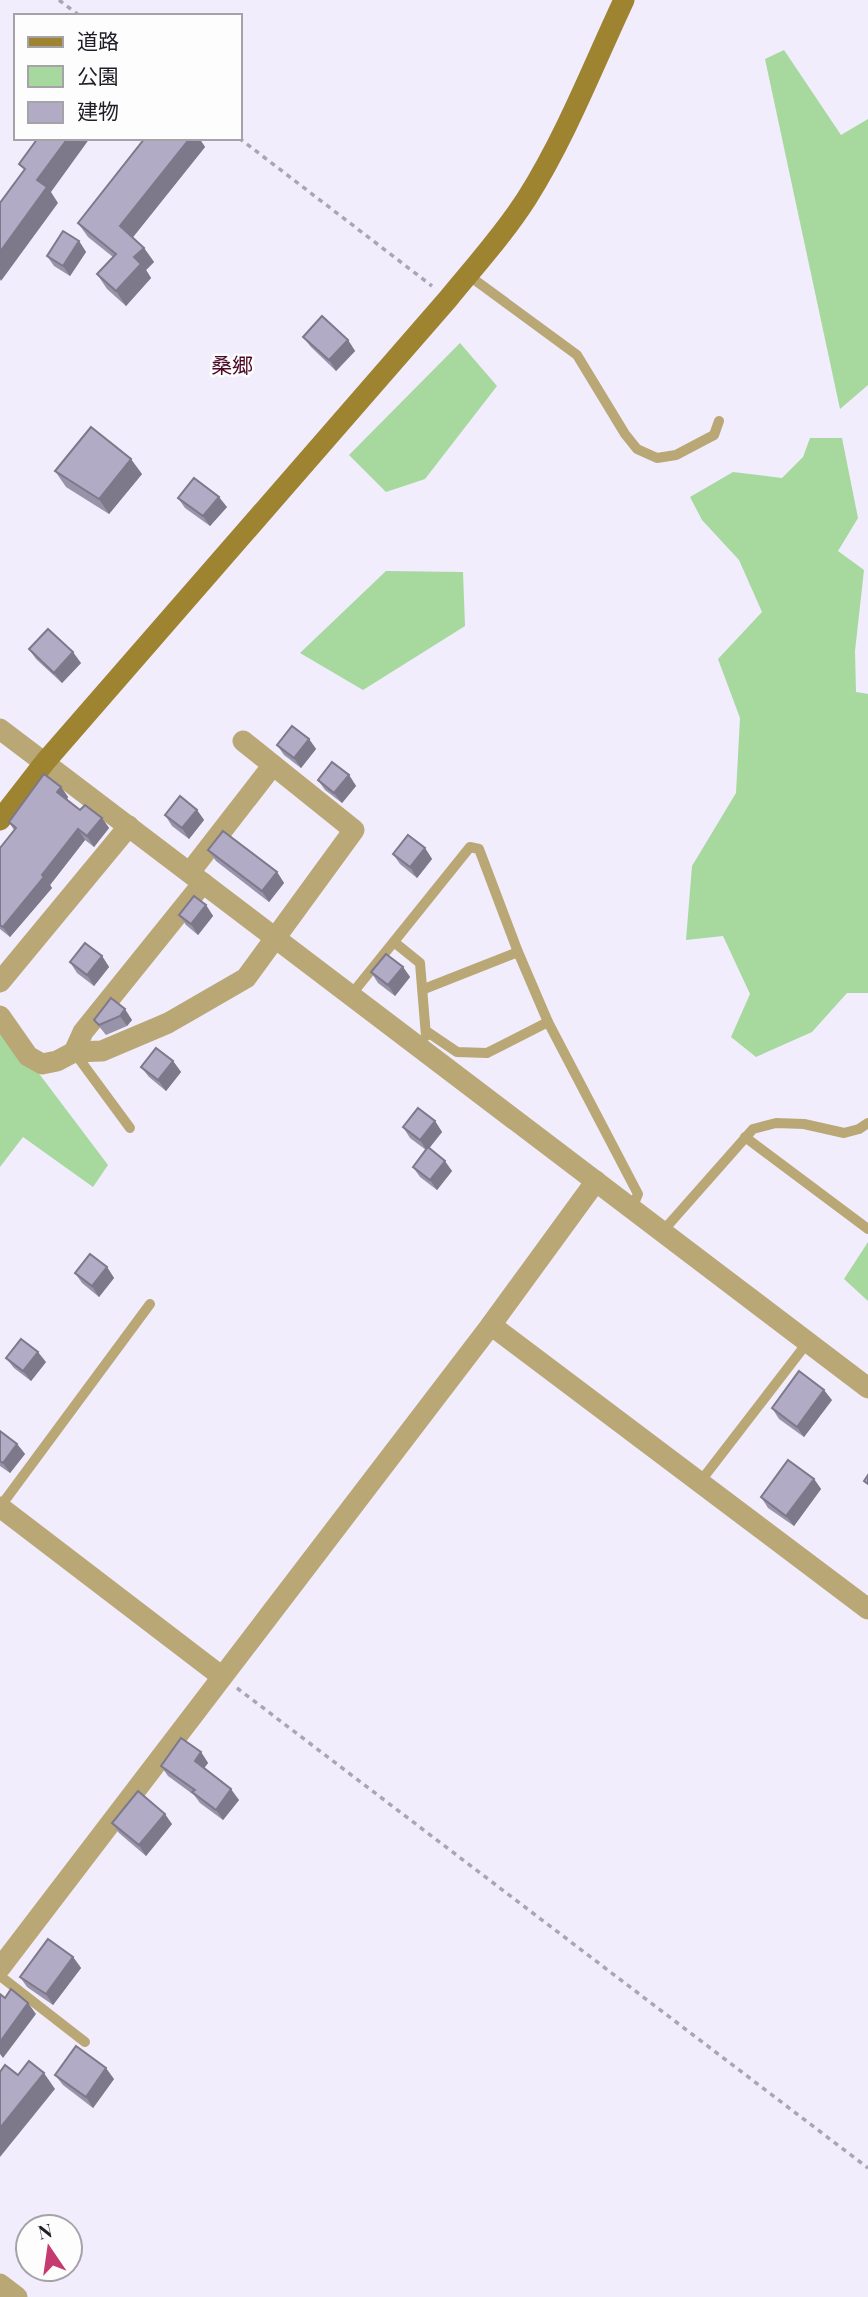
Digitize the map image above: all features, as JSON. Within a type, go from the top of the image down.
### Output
[{"type":"street","points":[[0,820],[45,762],[448,299],[527,198],[624,0]]},
{"type":"street","points":[[0,729],[868,1388]]},
{"type":"street","points":[[0,1016],[28,1056],[41,1064],[57,1061],[74,1052],[102,1051],[167,1023],[246,978],[354,830],[243,741]]},
{"type":"street","points":[[74,1052],[83,1032],[196,878],[273,765]]},
{"type":"street","points":[[0,982],[129,826]]},
{"type":"street","points":[[0,1968],[491,1325],[596,1181]]},
{"type":"street","points":[[491,1325],[868,1609]]},
{"type":"street","points":[[0,1507],[221,1676]]},
{"type":"street","points":[[0,2284],[17,2297]]},
{"type":"lane","points":[[468,275],[577,355],[637,449],[657,458],[676,455],[714,435],[719,421]]},
{"type":"lane","points":[[351,995],[470,847],[479,849],[548,1023],[638,1194],[632,1208]]},
{"type":"lane","points":[[394,942],[421,963],[427,1052]]},
{"type":"lane","points":[[424,989],[518,952]]},
{"type":"lane","points":[[426,1031],[457,1052],[487,1053],[548,1023]]},
{"type":"lane","points":[[74,1052],[130,1128]]},
{"type":"lane","points":[[662,1232],[753,1129],[776,1123],[804,1124],[844,1133],[868,1123]]},
{"type":"lane","points":[[745,1137],[868,1229]]},
{"type":"lane","points":[[0,1507],[150,1304]]},
{"type":"lane","points":[[700,1482],[807,1343]]},
{"type":"lane","points":[[0,1976],[85,2042]]},
{"type":"path","points":[[59,0],[77,14]]},
{"type":"path","points":[[242,140],[448,299]]},
{"type":"path","points":[[221,1676],[868,2168]]},
{"type":"green space","points":[[784,50],[841,135],[868,119],[868,385],[840,409],[765,59]]},
{"type":"green space","points":[[460,343],[497,386],[425,479],[386,492],[349,455]]},
{"type":"green space","points":[[810,438],[842,438],[858,518],[838,551],[864,570],[855,651],[856,692],[868,694],[868,993],[847,993],[812,1032],[756,1057],[731,1037],[750,994],[723,936],[686,940],[692,866],[736,793],[740,718],[718,659],[762,612],[739,560],[702,520],[690,497],[733,472],[782,478],[803,457]]},
{"type":"green space","points":[[386,571],[463,572],[465,626],[363,690],[300,653]]},
{"type":"green space","points":[[0,1022],[108,1165],[93,1187],[23,1137],[0,1167]]},
{"type":"green space","points":[[868,1242],[868,1301],[844,1279]]},
{"type":"building","points":[[37,140],[67,140],[37,180],[47,187],[0,252],[0,203],[25,169],[19,164]]},
{"type":"building","points":[[143,140],[188,140],[120,226],[144,248],[134,257],[141,264],[116,291],[97,274],[116,254],[78,223]]},
{"type":"building","points":[[63,231],[79,241],[63,266],[47,256]]},
{"type":"building","points":[[322,316],[348,340],[329,360],[303,337]]},
{"type":"building","points":[[91,427],[131,459],[99,499],[55,471]]},
{"type":"building","points":[[194,478],[219,497],[203,516],[178,498]]},
{"type":"building","points":[[48,629],[73,652],[54,673],[29,649]]},
{"type":"building","points":[[292,726],[309,739],[294,758],[277,745]]},
{"type":"building","points":[[332,762],[349,775],[334,793],[318,780]]},
{"type":"building","points":[[44,774],[61,787],[57,792],[80,810],[85,805],[102,818],[87,836],[78,829],[42,875],[44,877],[3,927],[0,925],[0,848],[16,828],[9,822]]},
{"type":"building","points":[[180,796],[197,810],[182,828],[165,815]]},
{"type":"building","points":[[223,831],[277,872],[262,891],[208,850]]},
{"type":"building","points":[[408,835],[425,848],[410,867],[393,854]]},
{"type":"building","points":[[194,896],[206,905],[191,924],[179,915]]},
{"type":"building","points":[[85,943],[102,956],[87,975],[70,962]]},
{"type":"building","points":[[386,954],[403,967],[388,985],[371,972]]},
{"type":"building","points":[[111,998],[125,1009],[120,1016],[99,1025],[94,1020]]},
{"type":"building","points":[[156,1048],[173,1061],[158,1080],[141,1067]]},
{"type":"building","points":[[418,1108],[435,1121],[420,1140],[403,1127]]},
{"type":"building","points":[[428,1147],[445,1161],[430,1180],[413,1167]]},
{"type":"building","points":[[90,1254],[107,1267],[92,1286],[75,1273]]},
{"type":"building","points":[[21,1339],[38,1352],[23,1371],[6,1358]]},
{"type":"building","points":[[799,1371],[824,1390],[797,1427],[772,1408]]},
{"type":"building","points":[[0,1431],[17,1444],[3,1463],[0,1461]]},
{"type":"building","points":[[788,1460],[814,1479],[786,1516],[761,1497]]},
{"type":"building","points":[[181,1738],[201,1752],[195,1761],[231,1789],[216,1810],[192,1792],[195,1790],[161,1766]]},
{"type":"building","points":[[138,1791],[165,1814],[139,1845],[112,1823]]},
{"type":"building","points":[[48,1939],[73,1957],[46,1994],[20,1977]]},
{"type":"building","points":[[11,1989],[28,2003],[0,2042],[0,1994],[5,1998]]},
{"type":"building","points":[[76,2046],[106,2068],[86,2097],[55,2075]]},
{"type":"building","points":[[29,2061],[44,2073],[0,2128],[0,2072],[5,2065],[18,2075]]},
{"type":"district","name":"桑郷","points":[[232,366]]}]
